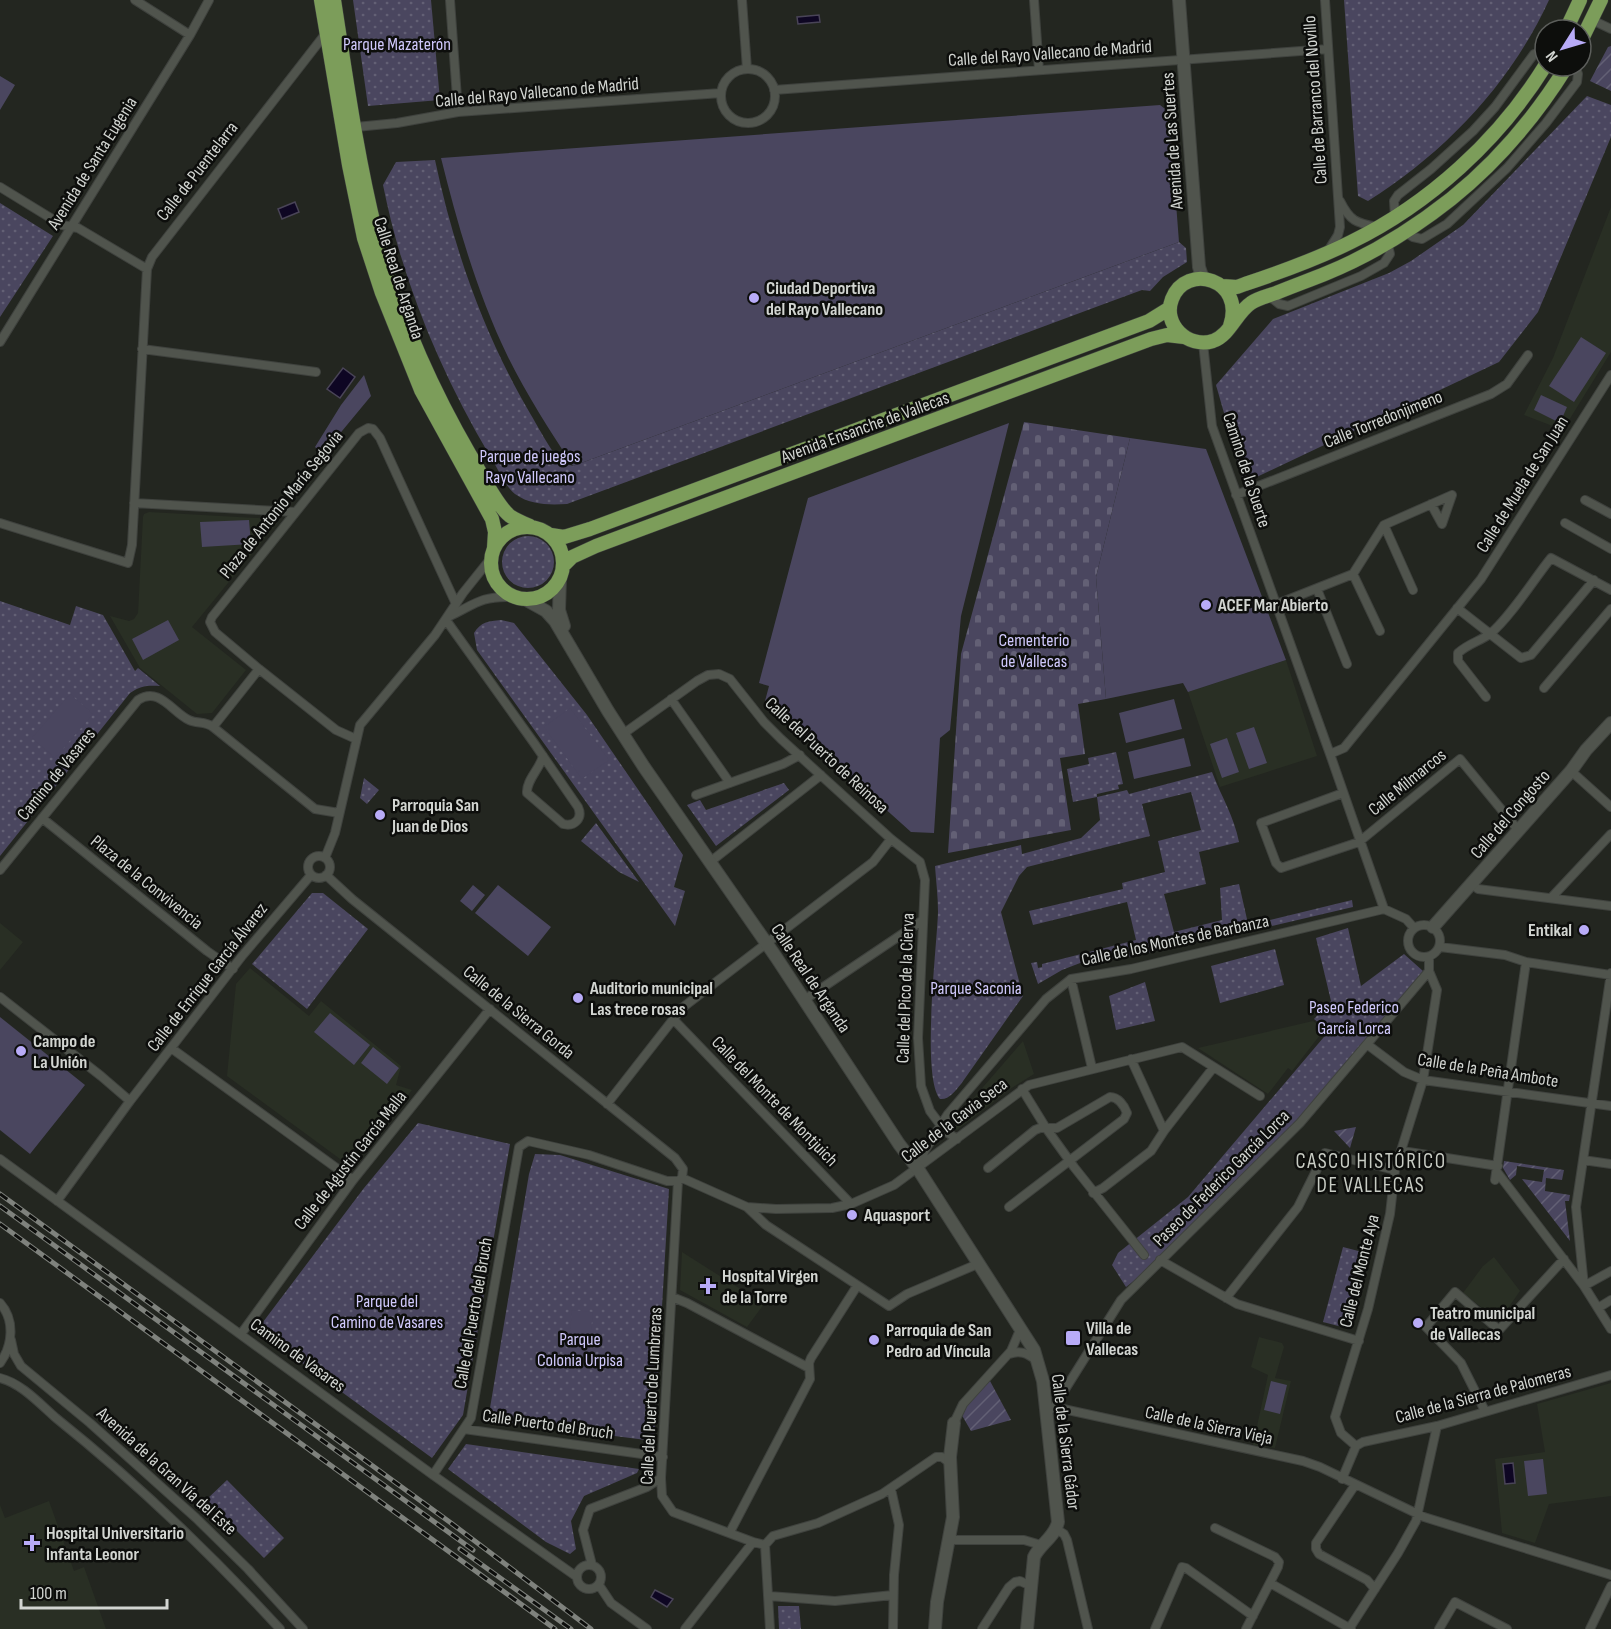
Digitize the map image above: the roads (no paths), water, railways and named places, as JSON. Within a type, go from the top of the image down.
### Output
[{"type":"main road","name":"Calle Real de Arganda","points":[[321,0],[348,165],[364,238],[382,293],[421,390],[492,519],[495,532],[492,553]]},
{"type":"main road","name":"Calle Real de Arganda","points":[[334,0],[377,234],[405,321],[432,383],[460,438],[503,509],[515,519],[530,526]]},
{"type":"main road","points":[[1572,18],[1580,0]]},
{"type":"main road","points":[[1593,18],[1601,0]]},
{"type":"main road","points":[[1222,286],[1245,285],[1327,253],[1395,217],[1470,158],[1505,120],[1536,78]]},
{"type":"main road","points":[[1203,343],[1219,338],[1250,303],[1342,267],[1405,232],[1450,199],[1496,158],[1536,112],[1559,78]]},
{"type":"main road","points":[[1184,337],[1171,320],[1170,309],[1172,299],[1184,284],[1193,280],[1213,281],[1229,294],[1233,304],[1230,326]]},
{"type":"main road","name":"Avenida Ensanche de Vallecas","points":[[551,535],[564,537],[590,529],[1149,321],[1170,309]]},
{"type":"main road","name":"Avenida Ensanche de Vallecas","points":[[562,572],[572,557],[596,546],[1159,336],[1184,337],[1193,342],[1203,343]]},
{"type":"main road","points":[[530,526],[551,535],[561,549],[562,572],[555,587],[528,601],[510,597],[495,579],[491,568],[492,553],[506,532],[530,526]]},
{"type":"street","points":[[135,0],[190,35]]},
{"type":"street","name":"Avenida de Santa Eugenia","points":[[0,342],[190,35],[209,0]]},
{"type":"street","points":[[450,0],[458,112]]},
{"type":"street","points":[[742,0],[747,69]]},
{"type":"street","points":[[1034,0],[1039,70]]},
{"type":"street","name":"Avenida de Las Suertes","points":[[1179,0],[1199,267],[1203,279]]},
{"type":"street","name":"Calle de Barranco del Novillo","points":[[1324,0],[1340,227],[1327,253]]},
{"type":"street","points":[[1593,20],[1611,28]]},
{"type":"street","name":"Calle de Puentelarra","points":[[0,523],[128,563],[131,553],[147,268],[152,257],[208,183],[326,33]]},
{"type":"street","name":"Calle del Rayo Vallecano de Madrid","points":[[774,90],[1328,49]]},
{"type":"street","points":[[1395,217],[1394,201],[1398,195],[1473,131],[1495,107],[1533,55]]},
{"type":"street","points":[[747,69],[762,73],[774,90],[774,103],[771,111],[765,117],[749,123],[734,119],[728,114],[721,101],[721,93],[727,79],[739,70],[747,69]]},
{"type":"street","points":[[1405,232],[1418,239],[1425,238],[1447,224],[1507,168],[1546,123],[1577,78]]},
{"type":"street","name":"Calle del Rayo Vallecano de Madrid","points":[[356,127],[397,123],[458,112],[721,93]]},
{"type":"street","points":[[0,187],[62,225],[78,228],[147,268]]},
{"type":"street","name":"Calle de Barranco del Novillo","points":[[1339,198],[1345,212],[1353,219],[1361,224],[1377,227]]},
{"type":"street","name":"Camino de la Suerte","points":[[1203,343],[1212,426],[1384,909]]},
{"type":"street","points":[[142,348],[316,372]]},
{"type":"street","name":"Calle Torredonjimeno","points":[[1236,495],[1491,394],[1507,384],[1528,355]]},
{"type":"street","name":"Calle de Muela de San Juan","points":[[1330,754],[1344,748],[1481,579],[1610,379]]},
{"type":"street","name":"Plaza de Antonio María Segovia","points":[[356,739],[336,730],[259,669],[215,632],[210,622],[214,613],[359,433],[368,428],[373,429],[385,448],[456,604]]},
{"type":"street","points":[[1585,500],[1611,514]]},
{"type":"street","points":[[134,503],[295,512]]},
{"type":"street","points":[[1276,604],[1353,574],[1384,525],[1431,504]]},
{"type":"street","points":[[1565,523],[1611,549]]},
{"type":"street","points":[[1384,525],[1413,590]]},
{"type":"street","points":[[325,858],[339,813],[360,725],[447,618],[492,553]]},
{"type":"street","points":[[1486,697],[1456,657],[1464,647],[1490,633],[1503,621],[1551,558],[1611,590]]},
{"type":"street","name":"Calle Real de Arganda","points":[[562,572],[559,610],[571,647]]},
{"type":"street","points":[[1353,574],[1380,631]]},
{"type":"street","points":[[1457,608],[1521,658],[1530,655],[1594,580]]},
{"type":"street","points":[[1317,589],[1347,664]]},
{"type":"street","points":[[447,618],[482,599],[496,596],[510,597]]},
{"type":"street","name":"Calle Real de Arganda","points":[[528,601],[539,606],[551,616],[623,734],[918,1169],[980,1263],[1020,1330]]},
{"type":"street","points":[[1544,687],[1611,609]]},
{"type":"street","points":[[447,618],[543,756],[578,807],[579,819],[575,823],[563,824],[527,793],[529,783],[541,764],[543,756]]},
{"type":"street","points":[[259,669],[213,727],[315,809],[339,813]]},
{"type":"street","name":"Calle del Puerto de Reinosa","points":[[623,734],[708,675],[719,674],[730,679],[764,722],[891,839],[920,862]]},
{"type":"street","name":"Camino de Vasares","points":[[0,870],[138,699],[148,696],[159,697],[188,720],[203,722],[213,727]]},
{"type":"street","points":[[671,699],[730,783]]},
{"type":"street","name":"Calle del Congosto","points":[[1433,927],[1611,723]]},
{"type":"street","points":[[696,795],[783,764],[800,755]]},
{"type":"street","name":"Calle Milmarcos","points":[[1359,842],[1460,759],[1519,831]]},
{"type":"street","points":[[1571,771],[1611,807]]},
{"type":"street","points":[[710,862],[821,775]]},
{"type":"street","points":[[1343,792],[1261,823],[1276,863],[1281,868],[1359,842]]},
{"type":"street","name":"Plaza de la Convivencia","points":[[42,818],[207,951],[233,969]]},
{"type":"street","points":[[1551,898],[1611,834]]},
{"type":"street","points":[[607,1104],[682,1008],[876,859],[891,839]]},
{"type":"street","points":[[318,856],[325,858],[330,866],[326,875],[317,878],[311,875],[308,868],[309,861],[318,856]]},
{"type":"street","name":"Calle del Pico de la Cierva","points":[[920,862],[925,880],[918,1066],[925,1102],[940,1125],[957,1139]]},
{"type":"street","name":"Calle de Enrique García Álvarez","points":[[57,1201],[171,1048],[311,875]]},
{"type":"street","name":"Calle de la Sierra Gorda","points":[[326,875],[352,899],[675,1158],[683,1169],[680,1179]]},
{"type":"street","points":[[1472,884],[1478,889],[1611,906]]},
{"type":"street","points":[[1384,909],[1406,919],[1414,928]]},
{"type":"street","name":"Calle de los Montes de Barbanza","points":[[918,1169],[923,1154],[940,1125],[1022,1026],[1052,993],[1071,979],[1131,969],[1384,909]]},
{"type":"street","points":[[804,1000],[923,920]]},
{"type":"street","points":[[1426,924],[1433,927],[1440,934],[1440,947],[1429,957],[1417,956],[1410,949],[1408,937],[1414,928],[1426,924]]},
{"type":"street","points":[[1440,947],[1505,955],[1526,963],[1611,974],[1576,1207],[1584,1286]]},
{"type":"street","name":"Calle del Monte Aya","points":[[1359,1444],[1341,1433],[1335,1417],[1359,1341],[1390,1214],[1395,1170],[1423,1080],[1437,990],[1429,970],[1429,957]]},
{"type":"street","points":[[1496,1173],[1526,963]]},
{"type":"street","name":"Paseo de Federico García Lorca","points":[[1049,1410],[1121,1300],[1300,1124],[1429,970]]},
{"type":"street","points":[[1071,979],[1092,1068]]},
{"type":"street","points":[[0,997],[130,1101]]},
{"type":"street","name":"Calle de Agustín García Malla","points":[[240,1334],[353,1180],[490,1009]]},
{"type":"street","name":"Calle del Monte de Montjuich","points":[[674,1020],[851,1204]]},
{"type":"street","name":"Calle de la Peña Ambote","points":[[1368,1045],[1404,1072],[1423,1080],[1611,1106]]},
{"type":"street","name":"Calle de la Gavia Seca","points":[[747,1207],[832,1208],[851,1204],[889,1189],[1022,1089],[1036,1082],[1182,1047],[1213,1068]]},
{"type":"street","points":[[171,1048],[353,1180]]},
{"type":"street","points":[[1131,1059],[1164,1131]]},
{"type":"street","points":[[1093,1192],[1103,1188],[1151,1151],[1213,1068],[1260,1096]]},
{"type":"street","points":[[1022,1089],[1070,1161],[1144,1255]]},
{"type":"street","points":[[988,1167],[1035,1130],[1057,1128],[1110,1097],[1117,1099],[1125,1109],[1124,1119],[1009,1207]]},
{"type":"street","name":"Calle del Puerto del Bruch","points":[[433,1475],[471,1418],[519,1147],[528,1141],[589,1155],[667,1181],[680,1179]]},
{"type":"street","points":[[1402,1151],[1496,1173],[1584,1286],[1611,1329]]},
{"type":"street","points":[[1226,1298],[1298,1207],[1325,1153],[1395,1170]]},
{"type":"street","name":"Camino de Vasares","points":[[0,1159],[433,1475],[577,1577]]},
{"type":"street","points":[[1583,1160],[1611,1164]]},
{"type":"street","points":[[680,1179],[747,1207],[766,1225],[889,1306],[907,1294],[980,1263]]},
{"type":"street","name":"Calle del Puerto de Lumbreras","points":[[680,1179],[661,1478],[662,1496],[673,1512],[753,1542],[767,1543]]},
{"type":"street","points":[[1485,1411],[1461,1363],[1426,1327],[1455,1292],[1499,1330],[1564,1259]]},
{"type":"street","points":[[1160,1260],[1237,1304],[1359,1341]]},
{"type":"street","points":[[1584,1286],[1611,1271]]},
{"type":"street","points":[[730,1532],[810,1379],[811,1358],[857,1286]]},
{"type":"street","points":[[672,1297],[809,1368]]},
{"type":"street","points":[[1598,1308],[1611,1300]]},
{"type":"street","name":"Avenida de la Gran Vía del Este","points":[[0,1303],[8,1317],[14,1354],[21,1366],[99,1430],[196,1518],[248,1569],[303,1629]]},
{"type":"street","points":[[935,1629],[937,1602],[950,1534],[953,1503],[950,1463],[954,1423],[963,1404],[1014,1346],[1020,1330]]},
{"type":"street","name":"Calle de la Sierra Gádor","points":[[1020,1330],[1023,1330],[1034,1350],[1043,1381],[1049,1410],[1058,1522],[1056,1529],[1064,1534],[1067,1540],[1088,1629]]},
{"type":"street","points":[[0,1363],[11,1340]]},
{"type":"street","points":[[1006,1356],[1018,1352],[1030,1354],[1036,1359]]},
{"type":"street","name":"Calle de la Sierra de Palomeras","points":[[1359,1444],[1437,1426],[1611,1375]]},
{"type":"street","name":"Avenida de la Gran Vía del Este","points":[[0,1378],[14,1384],[79,1436],[184,1531],[280,1629]]},
{"type":"street","name":"Calle de la Sierra Vieja","points":[[1049,1410],[1303,1461],[1418,1514],[1611,1575]]},
{"type":"street","points":[[1270,1583],[1350,1629],[1398,1553],[1418,1514],[1437,1426]]},
{"type":"street","name":"Calle Puerto del Bruch","points":[[464,1429],[663,1457]]},
{"type":"street","points":[[1342,1479],[1359,1444]]},
{"type":"street","points":[[770,1629],[767,1543],[778,1534],[818,1523],[891,1489],[933,1459],[942,1457],[950,1463]]},
{"type":"street","points":[[647,1629],[611,1603],[599,1585],[601,1573],[592,1564],[584,1530],[590,1509],[646,1487],[661,1478]]},
{"type":"street","points":[[1354,1485],[1316,1543],[1316,1549],[1319,1554],[1367,1580],[1375,1589]]},
{"type":"street","points":[[891,1489],[899,1525],[893,1595],[893,1629]]},
{"type":"street","points":[[1215,1528],[1275,1557],[1279,1562],[1246,1629]]},
{"type":"street","points":[[1028,1629],[1034,1557],[1041,1545],[1056,1529]]},
{"type":"street","points":[[950,1534],[954,1540],[1024,1540],[1041,1545]]},
{"type":"street","points":[[684,1629],[753,1542]]},
{"type":"street","points":[[592,1564],[581,1567],[577,1577],[578,1581],[583,1588],[592,1589],[599,1585]]},
{"type":"street","points":[[1155,1629],[1182,1567],[1253,1616]]},
{"type":"street","points":[[982,1629],[1011,1585],[1020,1581],[1031,1586]]},
{"type":"street","points":[[1590,1629],[1611,1586]]},
{"type":"street","points":[[769,1596],[835,1601],[893,1595]]},
{"type":"street","points":[[1439,1629],[1455,1602],[1507,1629]]},
{"type":"railway","points":[[0,1194],[451,1523],[591,1629]]},
{"type":"railway","points":[[0,1206],[473,1550]]},
{"type":"railway","points":[[0,1224],[555,1629]]},
{"type":"railway","points":[[460,1549],[571,1629]]},
{"type":"place","name":"Ciudad Deportiva del Rayo Vallecano","points":[[754,298]]},
{"type":"place","name":"ACEF Mar Abierto","points":[[1206,605]]},
{"type":"place","name":"Parroquia San Juan de Dios","points":[[380,815]]},
{"type":"place","name":"Entikal","points":[[1584,930]]},
{"type":"place","name":"Auditorio municipal Las trece rosas","points":[[578,998]]},
{"type":"place","name":"Campo de La Unión","points":[[21,1051]]},
{"type":"place","name":"Aquasport","points":[[852,1215]]},
{"type":"place","name":"Hospital Virgen de la Torre","points":[[708,1286]]},
{"type":"place","name":"Teatro municipal de Vallecas","points":[[1418,1323]]},
{"type":"place","name":"Villa de Vallecas","points":[[1073,1338]]},
{"type":"place","name":"Parroquia de San Pedro ad Víncula","points":[[874,1340]]},
{"type":"place","name":"Hospital Universitario Infanta Leonor","points":[[32,1543]]},
{"type":"district","name":"CASCO HISTÓRICO DE VALLECAS","points":[[1371,1173]]},
{"type":"park label","name":"Parque Mazaterón","points":[[397,44]]},
{"type":"park label","name":"Parque de juegos Rayo Vallecano","points":[[530,466]]},
{"type":"park label","name":"Cementerio de Vallecas","points":[[1034,650]]},
{"type":"park label","name":"Parque Saconia","points":[[976,988]]},
{"type":"park label","name":"Paseo Federico García Lorca","points":[[1354,1017]]},
{"type":"park label","name":"Parque del Camino de Vasares","points":[[387,1311]]},
{"type":"park label","name":"Parque Colonia Urpisa","points":[[580,1349]]}]
